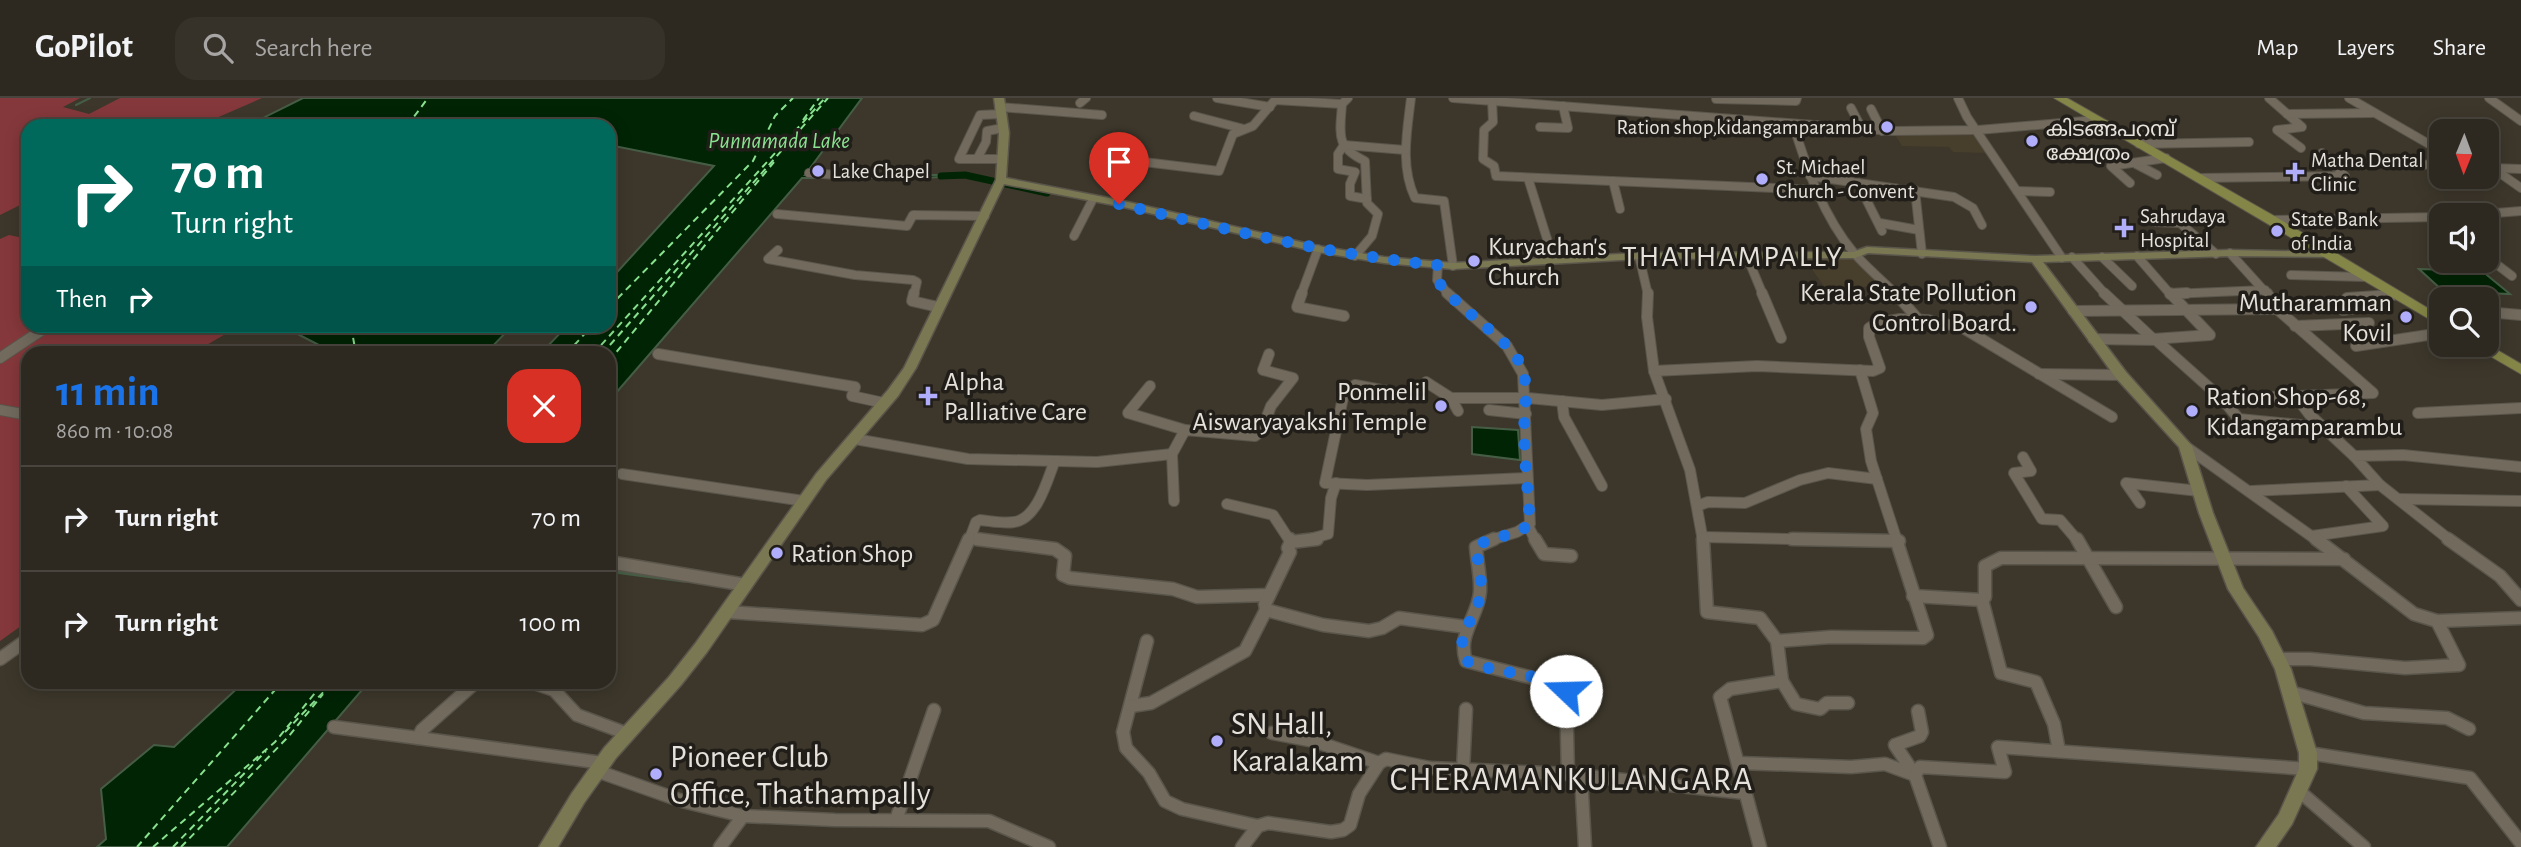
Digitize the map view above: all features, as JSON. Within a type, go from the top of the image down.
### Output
[{"type":"main road","points":[[2059,98],[2272,220],[2393,295],[2429,310]]},
{"type":"main road","points":[[548,847],[600,767],[675,681],[729,612],[804,501],[910,368],[1000,182],[1003,128],[1000,107]]},
{"type":"main road","points":[[1000,182],[1093,199],[1318,249],[1438,265],[1639,256],[1855,254],[1867,250],[2035,259],[2230,253],[2327,254]]},
{"type":"main road","points":[[2035,259],[2121,375],[2185,446],[2236,589],[2278,659],[2290,692],[2308,761],[2299,791],[2270,846]]},
{"type":"main road","points":[[2499,357],[2521,370]]},
{"type":"street","points":[[1217,98],[1270,107]]},
{"type":"street","points":[[1411,98],[1405,150],[1408,183],[1415,198],[1444,201],[1453,265]]},
{"type":"street","points":[[1453,98],[1542,101],[1563,106],[1882,131],[1978,131],[2005,126],[2096,120]]},
{"type":"street","points":[[1724,119],[1716,99],[1796,101],[1797,98]]},
{"type":"street","points":[[1958,98],[2017,191],[2067,258],[2119,310],[2222,399],[2239,419],[2322,427]]},
{"type":"street","points":[[2269,98],[2303,128],[2277,130],[2301,148]]},
{"type":"street","points":[[2349,98],[2429,144]]},
{"type":"street","points":[[2489,98],[2521,121]]},
{"type":"street","points":[[1131,155],[1144,163],[1219,171],[1233,134],[1253,125],[1277,99],[1345,101],[1340,136],[1348,153],[1365,161],[1367,203],[1378,215],[1372,236],[1355,256]]},
{"type":"street","points":[[1492,100],[1493,122],[1484,130],[1483,160],[1494,166],[1496,176],[1818,190]]},
{"type":"street","points":[[1540,127],[1568,128],[1563,106]]},
{"type":"street","points":[[950,168],[959,159],[980,115],[1000,107],[1102,115]]},
{"type":"street","points":[[1851,108],[1862,129]]},
{"type":"street","points":[[1871,109],[1882,131]]},
{"type":"street","points":[[2287,114],[2375,113]]},
{"type":"street","points":[[1194,116],[1244,129]]},
{"type":"street","points":[[1793,124],[1810,176],[1833,224],[1855,254],[1903,300],[1918,319]]},
{"type":"street","points":[[977,159],[986,142],[987,131],[1003,128]]},
{"type":"street","points":[[2139,144],[2249,142]]},
{"type":"street","points":[[1344,145],[1366,146],[1378,150],[1405,150]]},
{"type":"street","points":[[1344,145],[1338,154],[1338,169],[1356,172],[1350,184],[1350,196],[1367,199]]},
{"type":"street","points":[[2199,178],[2345,176],[2322,153]]},
{"type":"street","points":[[2130,183],[2111,166],[2166,158]]},
{"type":"street","points":[[959,159],[1002,159]]},
{"type":"street","points":[[2134,163],[2157,175]]},
{"type":"street","points":[[2403,164],[2429,165]]},
{"type":"street","points":[[2499,168],[2521,169]]},
{"type":"street","points":[[809,173],[837,175]]},
{"type":"street","points":[[2499,174],[2521,188]]},
{"type":"street","points":[[1810,176],[1960,198],[1973,208],[1982,225]]},
{"type":"street","points":[[1528,178],[1548,242]]},
{"type":"street","points":[[1613,181],[1620,209]]},
{"type":"street","points":[[1858,183],[1881,227],[1919,230]]},
{"type":"street","points":[[1915,190],[1922,254]]},
{"type":"street","points":[[2017,191],[2050,192]]},
{"type":"street","points":[[1073,236],[1093,199]]},
{"type":"street","points":[[2499,213],[2521,211]]},
{"type":"street","points":[[777,214],[907,226],[913,215],[985,216]]},
{"type":"street","points":[[2272,220],[2429,219]]},
{"type":"street","points":[[2154,222],[2180,223],[2216,254]]},
{"type":"street","points":[[1318,249],[1297,307],[1344,316]]},
{"type":"street","points":[[778,250],[768,259],[855,275],[913,280],[917,282],[912,301],[938,307]]},
{"type":"street","points":[[2222,399],[2373,393],[2277,309],[2265,290],[2230,253]]},
{"type":"street","points":[[1746,254],[1781,338]]},
{"type":"street","points":[[1639,256],[1648,289],[1647,317],[1654,371],[1690,470],[1703,537],[1707,612],[1760,618],[1777,641],[1782,681],[1796,704],[1820,709],[1827,703],[1848,703]]},
{"type":"street","points":[[2093,339],[2210,335],[2137,256]]},
{"type":"street","points":[[2102,257],[2132,286]]},
{"type":"street","points":[[1438,265],[1436,277],[1442,287],[1486,325],[1514,354],[1521,367],[1528,398],[1524,430],[1528,526],[1544,554],[1571,556]]},
{"type":"street","points":[[2499,266],[2512,276]]},
{"type":"street","points":[[2291,275],[2364,277]]},
{"type":"street","points":[[2170,294],[2265,290]]},
{"type":"street","points":[[2343,310],[2356,308],[2347,298],[2393,295]]},
{"type":"street","points":[[2073,311],[2277,309]]},
{"type":"street","points":[[2499,313],[2521,314]]},
{"type":"street","points":[[1654,371],[1757,366],[1873,371],[1880,368],[1868,328],[1874,323],[1918,319],[1966,328],[2036,374],[2091,402],[2112,418]]},
{"type":"street","points":[[2295,326],[2369,323]]},
{"type":"street","points":[[0,358],[38,333]]},
{"type":"street","points":[[2356,346],[2429,334]]},
{"type":"street","points":[[658,354],[855,387],[852,396],[884,403]]},
{"type":"street","points":[[1269,354],[1263,370],[1293,377],[1285,391],[1271,402],[1266,419],[1271,424]]},
{"type":"street","points":[[1777,641],[1831,637],[1923,638],[1927,635],[1877,479],[1866,433],[1873,413],[1860,370]]},
{"type":"street","points":[[2036,374],[2121,375]]},
{"type":"street","points":[[1426,382],[1451,398],[1458,411]]},
{"type":"street","points":[[1392,392],[1355,385],[1344,393],[1325,483],[1377,485],[1527,478]]},
{"type":"street","points":[[1150,386],[1128,413],[1185,430],[1255,436],[1271,424],[1339,426]]},
{"type":"street","points":[[1451,398],[1528,398],[1602,405],[1666,399]]},
{"type":"street","points":[[2297,398],[2380,485],[2426,523],[2500,576],[2521,599]]},
{"type":"street","points":[[1562,401],[1564,417],[1602,486]]},
{"type":"street","points":[[2418,413],[2521,408]]},
{"type":"street","points":[[0,410],[21,414]]},
{"type":"street","points":[[1489,410],[1526,414]]},
{"type":"street","points":[[1174,501],[1172,454],[1185,430]]},
{"type":"street","points":[[855,439],[968,459],[1097,462],[1172,454]]},
{"type":"street","points":[[2185,446],[2252,491],[2414,614],[2437,621],[2521,618]]},
{"type":"street","points":[[2354,456],[2403,455],[2517,467],[2521,475]]},
{"type":"street","points":[[2023,457],[2031,471],[2014,472],[2042,519],[2060,520],[2076,537],[2116,607]]},
{"type":"street","points":[[729,612],[922,625],[933,621],[976,522],[1024,520],[1035,506],[1054,463]]},
{"type":"street","points":[[622,474],[804,501]]},
{"type":"street","points":[[1697,506],[1707,502],[1745,503],[1800,480],[1828,474],[1877,479]]},
{"type":"street","points":[[1291,542],[1317,539],[1328,534],[1331,498],[1336,483]]},
{"type":"street","points":[[2140,503],[2126,483],[2199,491]]},
{"type":"street","points":[[2252,491],[2380,485]]},
{"type":"street","points":[[2312,536],[2383,526],[2346,486]]},
{"type":"street","points":[[2397,499],[2521,501]]},
{"type":"street","points":[[1131,706],[1151,703],[1245,651],[1266,610],[1269,594],[1290,552],[1288,548],[1291,542],[1283,521],[1274,514],[1227,504]]},
{"type":"street","points":[[1528,526],[1512,535],[1483,542],[1476,547],[1480,594],[1478,605],[1466,627],[1463,655],[1466,661],[1500,671],[1555,681],[1566,691],[1574,775],[1585,847]]},
{"type":"street","points":[[1703,537],[1899,541]]},
{"type":"street","points":[[970,538],[1055,549],[1065,556],[1063,575],[1070,578],[1173,589],[1197,597],[1269,594]]},
{"type":"street","points":[[2059,751],[2054,724],[2036,682],[2001,673],[1982,600],[1985,597],[1985,566],[1990,562],[2001,558],[2344,559]]},
{"type":"street","points":[[616,563],[746,585]]},
{"type":"street","points":[[1913,596],[1982,600]]},
{"type":"street","points":[[1266,610],[1323,625],[1369,631],[1399,618],[1466,627]]},
{"type":"street","points":[[2278,659],[2310,659],[2405,668],[2459,666],[2437,621]]},
{"type":"street","points":[[1147,641],[1123,732],[1126,748],[1149,773],[1165,801],[1182,809],[1258,826],[1268,823],[1331,832],[1343,830],[1350,825],[1359,794],[1379,763]]},
{"type":"street","points":[[0,659],[21,644]]},
{"type":"street","points":[[1760,847],[1740,763],[1720,697],[1730,689],[1782,681]]},
{"type":"street","points":[[418,738],[422,730],[468,689]]},
{"type":"street","points":[[551,689],[577,715],[628,734]]},
{"type":"street","points":[[2290,692],[2336,707],[2385,716],[2400,713],[2447,718],[2469,729]]},
{"type":"street","points":[[1463,770],[1466,709]]},
{"type":"street","points":[[896,820],[934,710]]},
{"type":"street","points":[[1918,711],[1922,733],[1895,745],[1915,775],[1940,847]]},
{"type":"street","points":[[334,727],[600,767],[682,801],[743,816],[1000,823],[1049,847]]},
{"type":"street","points":[[1272,733],[1314,741],[1379,763],[1394,759],[1430,768],[1574,775],[1745,793]]},
{"type":"street","points":[[1915,775],[1920,767],[2005,772],[1998,747],[2308,761],[2470,778],[2521,843]]},
{"type":"street","points":[[1740,763],[1851,767],[1885,764],[1915,775]]},
{"type":"street","points":[[2299,791],[2364,847]]},
{"type":"street","points":[[720,847],[743,816]]},
{"type":"street","points":[[1242,847],[1258,826]]},
{"type":"shaded area","points":[[0,98],[80,98],[63,107],[89,114],[120,98],[262,98],[214,119],[21,119],[21,204],[0,215]]},
{"type":"shaded area","points":[[1894,133],[1974,134],[1988,153],[1953,152],[1949,147],[1902,146]]},
{"type":"shaded area","points":[[9,235],[21,238],[21,333],[227,333],[205,346],[21,346],[21,626],[0,641],[0,239]]},
{"type":"shaded area","points":[[1804,258],[1856,259],[1879,286],[1826,289]]},
{"type":"water","name":"Punnamada Lake","points":[[303,98],[862,98],[805,175],[965,175],[925,178],[802,178],[616,393],[616,346],[548,346],[560,333],[616,333],[616,273],[714,166],[616,146],[616,119],[261,119]]},
{"type":"water","points":[[2419,269],[2429,269],[2429,273],[2484,273],[2510,294],[2499,294],[2499,287],[2439,287]]},
{"type":"water","points":[[296,333],[505,333],[493,346],[319,345]]},
{"type":"water","points":[[1472,427],[1518,430],[1520,460],[1472,454]]},
{"type":"water","points":[[237,689],[363,689],[227,847],[97,847],[106,839],[101,789],[154,745],[174,747]]},
{"type":"waterway","points":[[76,105],[90,98]]},
{"type":"waterway","points":[[941,176],[965,175],[1047,193]]},
{"type":"waterway","points":[[616,572],[685,581]]},
{"type":"ferry route","points":[[412,119],[428,98]]},
{"type":"ferry route","points":[[616,300],[753,161],[775,116],[793,98]]},
{"type":"ferry route","points":[[803,120],[819,98]]},
{"type":"ferry route","points":[[616,329],[825,98]]},
{"type":"ferry route","points":[[783,149],[828,98]]},
{"type":"ferry route","points":[[783,149],[792,136]]},
{"type":"ferry route","points":[[609,346],[783,149]]},
{"type":"ferry route","points":[[616,353],[774,162]]},
{"type":"ferry route","points":[[352,333],[355,346]]},
{"type":"ferry route","points":[[573,346],[586,333]]},
{"type":"ferry route","points":[[600,346],[612,333]]},
{"type":"ferry route","points":[[137,847],[276,689]]},
{"type":"ferry route","points":[[153,847],[275,742],[318,689]]},
{"type":"ferry route","points":[[285,732],[326,689]]},
{"type":"ferry route","points":[[181,847],[289,736],[323,694]]},
{"type":"ferry route","points":[[173,847],[266,751]]},
{"type":"place","name":"Ration shop,kidangamparambu","points":[[1887,127]]},
{"type":"place","name":"കിടങ്ങപറമ്പ് ക്ഷേത്രം","points":[[2032,141]]},
{"type":"place","name":"Lake Chapel","points":[[818,171]]},
{"type":"place","name":"Matha Dental Clinic","points":[[2295,172]]},
{"type":"place","name":"St. Michael Church - Convent","points":[[1762,179]]},
{"type":"place","name":"Sahrudaya Hospital","points":[[2124,228]]},
{"type":"place","name":"State Bank of India","points":[[2277,231]]},
{"type":"place","name":"Kuryachan's Church","points":[[1474,261]]},
{"type":"place","name":"Kerala State Pollution Control Board.","points":[[2031,307]]},
{"type":"place","name":"Mutharamman Kovil","points":[[2406,317]]},
{"type":"place","name":"Alpha Palliative Care","points":[[928,396]]},
{"type":"place","name":"Ponmelil Aiswaryayakshi Temple","points":[[1441,406]]},
{"type":"place","name":"Ration Shop-68, Kidangamparambu","points":[[2192,411]]},
{"type":"place","name":"Ration Shop","points":[[777,553]]},
{"type":"place","name":"SN Hall, Karalakam","points":[[1217,741]]},
{"type":"place","name":"Pioneer Club Office, Thathampally","points":[[656,774]]},
{"type":"district","name":"THATHAMPALLY","points":[[1733,256]]},
{"type":"district","name":"CHERAMANKULANGARA","points":[[1572,778]]},
{"type":"route","points":[[1119,204],[1318,249],[1384,260],[1438,265],[1436,277],[1442,287],[1486,325],[1514,354],[1521,367],[1528,398],[1524,430],[1530,524],[1512,535],[1483,542],[1476,547],[1480,594],[1478,605],[1466,627],[1463,655],[1466,661],[1473,665],[1555,681],[1566,691]]}]
